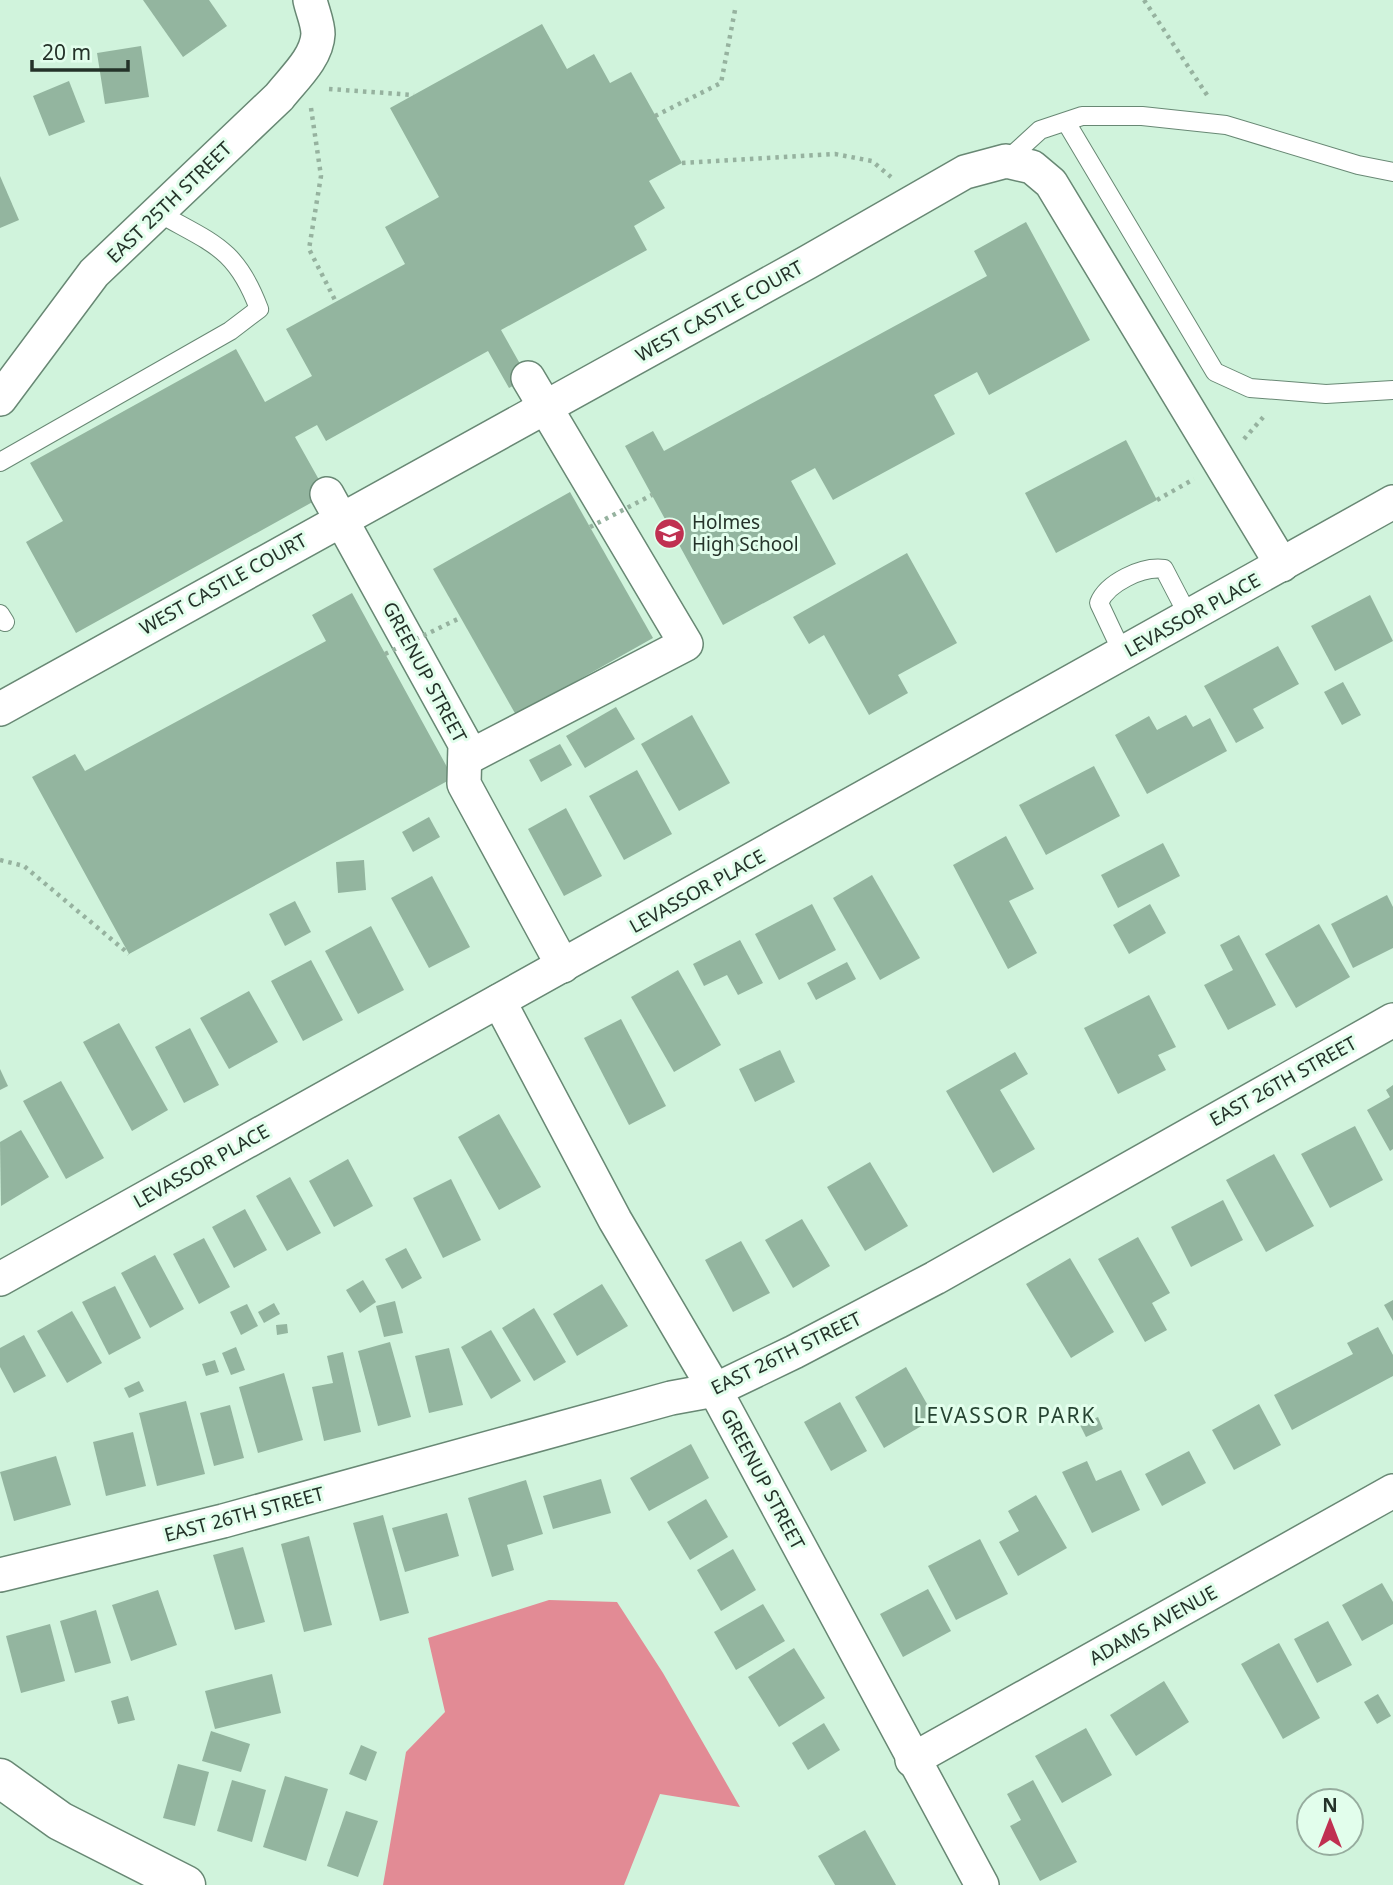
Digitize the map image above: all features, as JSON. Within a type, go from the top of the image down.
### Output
[{"type":"main road","points":[[0,1778],[60,1821],[186,1885]]},
{"type":"street","name":"EAST 25TH STREET","points":[[0,400],[94,273],[279,97],[306,77],[318,33],[310,0]]},
{"type":"street","name":"WEST CASTLE COURT","points":[[0,709],[334,506],[536,392],[916,200],[965,172],[1006,161]]},
{"type":"street","points":[[1006,161],[1032,167],[1051,183],[1282,565]]},
{"type":"street","points":[[465,771],[686,644],[536,392]]},
{"type":"street","name":"LEVASSOR PLACE","points":[[0,1279],[223,1152],[563,966],[1393,502]]},
{"type":"street","name":"GREENUP STREET","points":[[334,506],[466,744],[465,771],[563,966]]},
{"type":"street","name":"GREENUP STREET","points":[[499,1001],[615,1220],[715,1390],[912,1760],[982,1885]]},
{"type":"street","name":"EAST 26TH STREET","points":[[0,1576],[223,1521],[671,1398],[715,1390],[935,1278],[1393,1020]]},
{"type":"street","name":"ADAMS AVENUE","points":[[912,1760],[1393,1491]]},
{"type":"lane","points":[[1006,161],[1040,130],[1082,116],[1142,116],[1226,125],[1358,165],[1393,172]]},
{"type":"lane","points":[[1066,122],[1215,372],[1250,388],[1326,394],[1393,390]]},
{"type":"lane","points":[[0,462],[230,331],[259,309],[248,280],[228,253],[157,212]]},
{"type":"lane","points":[[1123,654],[1098,603],[1104,591],[1116,584],[1154,568],[1164,569],[1189,617]]},
{"type":"path","points":[[1144,0],[1226,125]]},
{"type":"path","points":[[656,116],[721,83],[735,10]]},
{"type":"path","points":[[337,302],[310,249],[321,176],[306,77],[414,95]]},
{"type":"path","points":[[682,163],[835,154],[872,161],[916,200]]},
{"type":"path","points":[[1157,500],[1221,464],[1266,413]]},
{"type":"path","points":[[590,527],[652,495]]},
{"type":"path","points":[[385,654],[460,618]]},
{"type":"path","points":[[0,860],[24,866],[130,954]]},
{"type":"shaded area","points":[[549,1600],[617,1602],[663,1673],[740,1807],[660,1794],[624,1885],[383,1885],[406,1752],[445,1712],[428,1638]]},
{"type":"building","points":[[143,0],[209,0],[227,26],[183,57]]},
{"type":"building","points":[[542,24],[567,69],[594,54],[610,83],[631,72],[682,163],[649,181],[665,208],[634,226],[647,250],[501,330],[528,378],[509,388],[488,351],[326,441],[317,425],[295,437],[327,494],[76,633],[26,542],[63,521],[30,463],[236,349],[265,402],[312,376],[286,329],[405,264],[385,227],[439,197],[390,108]]},
{"type":"building","points":[[141,46],[149,97],[105,104],[97,53]]},
{"type":"building","points":[[69,81],[85,122],[49,136],[33,96]]},
{"type":"building","points":[[0,176],[19,220],[0,228]]},
{"type":"building","points":[[1026,222],[1090,340],[989,395],[977,372],[934,395],[955,434],[833,500],[815,468],[791,481],[836,564],[723,625],[625,446],[653,431],[664,451],[987,276],[974,251]]},
{"type":"building","points":[[1126,440],[1157,500],[1056,553],[1025,493]]},
{"type":"building","points":[[570,492],[653,638],[516,715],[433,569]]},
{"type":"building","points":[[907,553],[957,643],[898,675],[908,693],[869,715],[824,635],[809,644],[793,617]]},
{"type":"building","points":[[352,593],[453,778],[129,954],[32,777],[75,754],[85,771],[326,641],[312,615]]},
{"type":"building","points":[[1370,595],[1393,641],[1335,671],[1311,626]]},
{"type":"building","points":[[1278,646],[1299,684],[1253,709],[1264,728],[1236,743],[1204,686]]},
{"type":"building","points":[[1343,682],[1361,715],[1342,725],[1324,692]]},
{"type":"building","points":[[616,707],[635,739],[585,768],[566,736]]},
{"type":"building","points":[[692,715],[730,783],[679,811],[641,744]]},
{"type":"building","points":[[1186,715],[1193,727],[1210,718],[1227,751],[1147,794],[1115,735],[1149,716],[1157,730]]},
{"type":"building","points":[[560,744],[572,765],[541,782],[529,760]]},
{"type":"building","points":[[1094,766],[1120,816],[1046,855],[1019,805]]},
{"type":"building","points":[[637,770],[672,834],[624,860],[589,796]]},
{"type":"building","points":[[566,808],[602,876],[564,896],[528,829]]},
{"type":"building","points":[[429,817],[440,837],[413,852],[402,832]]},
{"type":"building","points":[[1006,836],[1034,889],[1009,901],[1037,953],[1008,969],[953,865]]},
{"type":"building","points":[[1163,843],[1180,876],[1118,908],[1101,875]]},
{"type":"building","points":[[364,860],[366,890],[338,893],[336,862]]},
{"type":"building","points":[[872,875],[920,958],[880,980],[833,898]]},
{"type":"building","points":[[432,876],[470,947],[429,968],[391,898]]},
{"type":"building","points":[[1387,895],[1393,907],[1393,948],[1353,968],[1331,924]]},
{"type":"building","points":[[295,901],[311,932],[285,946],[269,914]]},
{"type":"building","points":[[812,904],[836,950],[779,980],[755,934]]},
{"type":"building","points":[[1150,904],[1166,933],[1129,954],[1113,925]]},
{"type":"building","points":[[1319,924],[1350,977],[1296,1008],[1265,954]]},
{"type":"building","points":[[371,926],[404,990],[358,1014],[325,951]]},
{"type":"building","points":[[1239,935],[1276,1005],[1228,1030],[1204,985],[1233,970],[1220,945]]},
{"type":"building","points":[[740,940],[763,983],[738,995],[727,975],[704,986],[693,964]]},
{"type":"building","points":[[311,960],[343,1020],[303,1041],[271,981]]},
{"type":"building","points":[[847,962],[856,979],[816,1000],[807,983]]},
{"type":"building","points":[[678,970],[721,1045],[674,1072],[631,997]]},
{"type":"building","points":[[249,991],[278,1042],[229,1069],[200,1018]]},
{"type":"building","points":[[1149,995],[1176,1047],[1158,1055],[1166,1070],[1118,1094],[1084,1028]]},
{"type":"building","points":[[621,1019],[666,1106],[629,1125],[584,1038]]},
{"type":"building","points":[[119,1023],[168,1110],[132,1131],[83,1042]]},
{"type":"building","points":[[190,1028],[219,1085],[184,1103],[155,1047]]},
{"type":"building","points":[[780,1050],[795,1082],[755,1102],[739,1069]]},
{"type":"building","points":[[1015,1052],[1028,1074],[1000,1090],[1035,1149],[993,1173],[946,1091]]},
{"type":"building","points":[[0,1069],[8,1086],[0,1090]]},
{"type":"building","points":[[61,1081],[104,1158],[66,1179],[23,1101]]},
{"type":"building","points":[[1393,1085],[1393,1149],[1390,1151],[1367,1110],[1390,1097],[1386,1090]]},
{"type":"building","points":[[499,1114],[541,1187],[499,1210],[458,1137]]},
{"type":"building","points":[[1355,1126],[1383,1180],[1330,1208],[1301,1154]]},
{"type":"building","points":[[21,1130],[49,1177],[1,1206],[0,1142]]},
{"type":"building","points":[[1274,1154],[1314,1226],[1266,1252],[1226,1180]]},
{"type":"building","points":[[348,1159],[373,1206],[334,1227],[309,1181]]},
{"type":"building","points":[[870,1162],[908,1226],[865,1251],[827,1187]]},
{"type":"building","points":[[290,1177],[321,1233],[287,1251],[256,1196]]},
{"type":"building","points":[[451,1179],[481,1240],[443,1258],[413,1198]]},
{"type":"building","points":[[1223,1200],[1243,1240],[1191,1267],[1171,1227]]},
{"type":"building","points":[[245,1209],[267,1250],[234,1268],[212,1227]]},
{"type":"building","points":[[802,1219],[830,1266],[793,1288],[765,1240]]},
{"type":"building","points":[[1138,1237],[1170,1293],[1152,1303],[1167,1330],[1145,1342],[1098,1259]]},
{"type":"building","points":[[204,1238],[230,1287],[199,1304],[173,1254]]},
{"type":"building","points":[[741,1241],[770,1293],[733,1312],[705,1260]]},
{"type":"building","points":[[406,1248],[422,1278],[402,1289],[385,1259]]},
{"type":"building","points":[[155,1255],[184,1309],[150,1328],[121,1273]]},
{"type":"building","points":[[1070,1258],[1114,1332],[1071,1358],[1026,1284]]},
{"type":"building","points":[[363,1280],[376,1302],[360,1313],[346,1290]]},
{"type":"building","points":[[602,1284],[628,1326],[577,1356],[553,1314]]},
{"type":"building","points":[[115,1286],[141,1338],[109,1355],[82,1302]]},
{"type":"building","points":[[1393,1300],[1393,1321],[1384,1305]]},
{"type":"building","points":[[395,1301],[403,1333],[384,1337],[376,1306]]},
{"type":"building","points":[[274,1303],[280,1314],[264,1323],[258,1312]]},
{"type":"building","points":[[247,1304],[258,1326],[241,1335],[230,1312]]},
{"type":"building","points":[[534,1308],[566,1362],[534,1381],[502,1328]]},
{"type":"building","points":[[72,1311],[102,1363],[67,1383],[37,1331]]},
{"type":"building","points":[[287,1324],[288,1333],[277,1335],[276,1325]]},
{"type":"building","points":[[1378,1327],[1393,1355],[1393,1376],[1292,1430],[1274,1395],[1353,1354],[1347,1343]]},
{"type":"building","points":[[491,1330],[521,1381],[491,1399],[461,1347]]},
{"type":"building","points":[[24,1335],[46,1376],[14,1393],[0,1367],[0,1348]]},
{"type":"building","points":[[390,1342],[411,1417],[378,1426],[358,1351]]},
{"type":"building","points":[[236,1347],[245,1370],[231,1375],[222,1353]]},
{"type":"building","points":[[449,1348],[463,1405],[429,1413],[415,1356]]},
{"type":"building","points":[[343,1352],[361,1432],[324,1441],[312,1387],[333,1383],[327,1356]]},
{"type":"building","points":[[215,1360],[219,1372],[206,1376],[202,1364]]},
{"type":"building","points":[[906,1367],[935,1418],[884,1448],[855,1397]]},
{"type":"building","points":[[284,1373],[303,1440],[258,1453],[239,1387]]},
{"type":"building","points":[[139,1381],[144,1391],[129,1398],[124,1388]]},
{"type":"building","points":[[186,1401],[205,1474],[157,1486],[139,1413]]},
{"type":"building","points":[[840,1402],[867,1451],[831,1471],[804,1422]]},
{"type":"building","points":[[1259,1404],[1281,1445],[1234,1470],[1212,1430]]},
{"type":"building","points":[[230,1405],[244,1458],[214,1466],[200,1413]]},
{"type":"building","points":[[1098,1417],[1103,1429],[1086,1437],[1080,1425]]},
{"type":"building","points":[[133,1432],[146,1486],[106,1496],[93,1442]]},
{"type":"building","points":[[691,1444],[709,1478],[649,1511],[630,1478]]},
{"type":"building","points":[[1189,1451],[1206,1483],[1162,1506],[1145,1474]]},
{"type":"building","points":[[56,1456],[71,1505],[14,1521],[0,1472]]},
{"type":"building","points":[[1087,1461],[1096,1481],[1121,1470],[1140,1510],[1092,1533],[1062,1472]]},
{"type":"building","points":[[601,1479],[611,1513],[553,1529],[543,1496]]},
{"type":"building","points":[[526,1480],[543,1534],[507,1545],[514,1570],[492,1577],[468,1498]]},
{"type":"building","points":[[1036,1495],[1067,1548],[1018,1576],[999,1542],[1019,1531],[1008,1511]]},
{"type":"building","points":[[706,1499],[728,1537],[690,1560],[667,1522]]},
{"type":"building","points":[[447,1513],[459,1556],[405,1572],[392,1528]]},
{"type":"building","points":[[383,1515],[409,1613],[380,1621],[353,1523]]},
{"type":"building","points":[[309,1536],[332,1625],[304,1632],[281,1544]]},
{"type":"building","points":[[980,1539],[1008,1594],[956,1620],[928,1566]]},
{"type":"building","points":[[243,1547],[265,1622],[235,1630],[213,1555]]},
{"type":"building","points":[[733,1549],[756,1590],[721,1611],[697,1570]]},
{"type":"building","points":[[1382,1583],[1393,1602],[1393,1624],[1362,1641],[1342,1605]]},
{"type":"building","points":[[928,1589],[951,1631],[903,1657],[880,1614]]},
{"type":"building","points":[[158,1590],[177,1645],[131,1661],[112,1605]]},
{"type":"building","points":[[763,1604],[785,1641],[736,1670],[714,1632]]},
{"type":"building","points":[[96,1610],[111,1663],[75,1673],[60,1621]]},
{"type":"building","points":[[1328,1621],[1352,1665],[1317,1683],[1294,1639]]},
{"type":"building","points":[[50,1624],[65,1681],[21,1693],[6,1636]]},
{"type":"building","points":[[1279,1643],[1320,1718],[1283,1739],[1241,1664]]},
{"type":"building","points":[[794,1648],[825,1698],[779,1727],[748,1677]]},
{"type":"building","points":[[272,1674],[281,1713],[215,1729],[205,1691]]},
{"type":"building","points":[[1164,1681],[1189,1722],[1136,1756],[1110,1715]]},
{"type":"building","points":[[1378,1694],[1391,1716],[1377,1724],[1364,1702]]},
{"type":"building","points":[[128,1696],[135,1720],[118,1724],[111,1701]]},
{"type":"building","points":[[824,1723],[840,1750],[808,1770],[792,1743]]},
{"type":"building","points":[[1086,1728],[1112,1775],[1062,1803],[1035,1756]]},
{"type":"building","points":[[211,1731],[250,1744],[241,1772],[202,1761]]},
{"type":"building","points":[[361,1745],[377,1752],[366,1781],[349,1774]]},
{"type":"building","points":[[178,1764],[209,1772],[195,1826],[163,1818]]},
{"type":"building","points":[[285,1776],[328,1789],[306,1861],[263,1847]]},
{"type":"building","points":[[232,1780],[266,1790],[252,1842],[217,1831]]},
{"type":"building","points":[[1033,1780],[1077,1862],[1040,1881],[1010,1826],[1021,1820],[1007,1794]]},
{"type":"building","points":[[346,1811],[378,1821],[358,1877],[327,1866]]},
{"type":"building","points":[[865,1830],[896,1885],[835,1885],[818,1856]]},
{"type":"place","name":"Holmes High School","points":[[669,533]]},
{"type":"district","name":"LEVASSOR PARK","points":[[1005,1416]]}]
